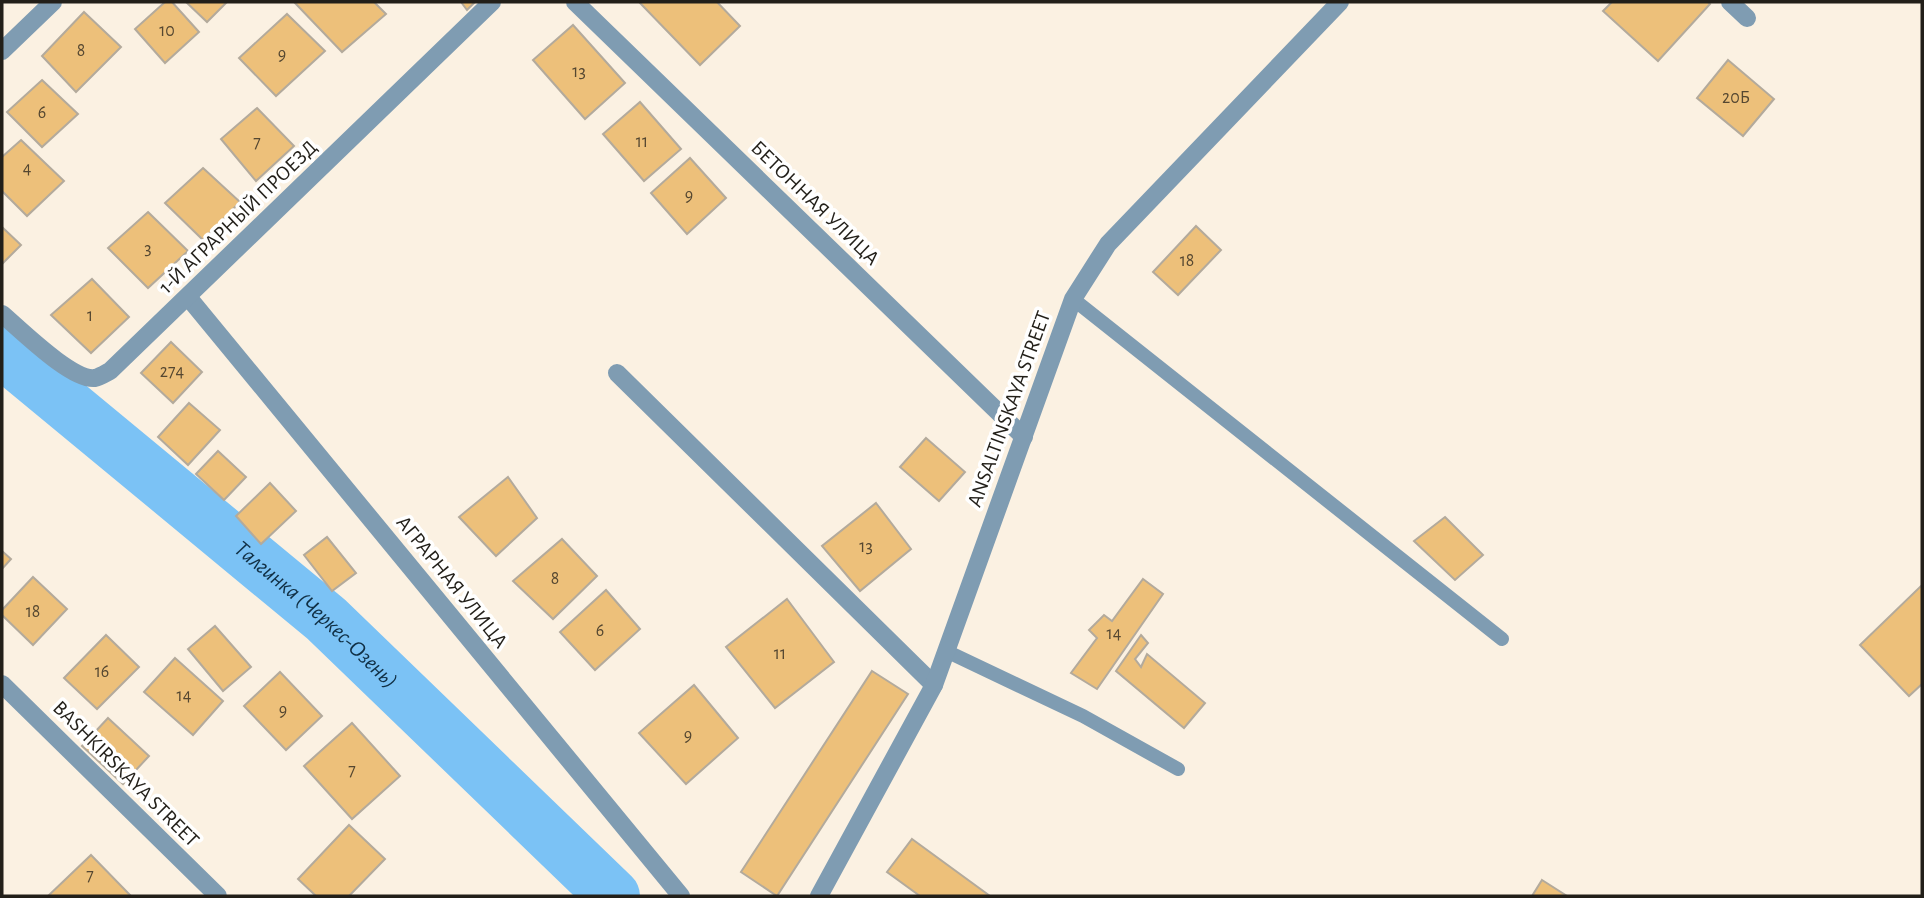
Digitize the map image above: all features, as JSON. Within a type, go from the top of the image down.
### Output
[{"type":"street","points":[[2,51],[53,2]]},
{"type":"street","name":"1-Й АГРАРНЫЙ ПРОЕЗД","points":[[2,314],[66,369],[80,376],[96,378],[110,371],[492,2]]},
{"type":"street","name":"БЕТОННАЯ УЛИЦА","points":[[575,2],[1024,437]]},
{"type":"street","name":"ANSALTINSKAYA STREET","points":[[819,896],[934,685],[1073,299],[1108,244],[1340,2]]},
{"type":"street","points":[[1730,2],[1747,18]]},
{"type":"street","name":"АГРАРНАЯ УЛИЦА","points":[[188,297],[681,896]]},
{"type":"street","points":[[617,373],[934,685]]},
{"type":"street","name":"BASHKIRSKAYA STREET","points":[[2,684],[218,896]]},
{"type":"lane","points":[[1073,299],[1502,639]]},
{"type":"lane","points":[[946,651],[1083,716],[1178,769]]},
{"type":"building","points":[[165,2],[172,2],[199,32],[165,63],[135,29]]},
{"type":"building","points":[[186,2],[227,2],[207,22]]},
{"type":"building","points":[[294,2],[374,2],[386,14],[342,52]]},
{"type":"building","points":[[461,2],[475,2],[467,10]]},
{"type":"building","points":[[639,2],[717,2],[740,26],[700,65]]},
{"type":"building","points":[[1612,2],[1710,4],[1658,61],[1603,11]]},
{"type":"building","points":[[84,12],[121,47],[76,92],[42,56]]},
{"type":"building","points":[[287,14],[325,51],[276,96],[239,58]]},
{"type":"building","points":[[573,25],[625,83],[585,119],[533,60]]},
{"type":"building","points":[[1728,60],[1774,99],[1743,136],[1697,98]]},
{"type":"building","points":[[42,80],[78,114],[42,147],[7,112]]},
{"type":"building","points":[[640,102],[681,149],[644,181],[603,134]]},
{"type":"building","points":[[257,108],[294,146],[256,181],[221,139]]},
{"type":"building","points":[[21,140],[64,181],[27,216],[2,191],[2,157]]},
{"type":"building","points":[[690,158],[726,198],[687,234],[651,193]]},
{"type":"building","points":[[203,168],[240,202],[203,240],[165,203]]},
{"type":"building","points":[[148,212],[188,251],[148,288],[108,248]]},
{"type":"building","points":[[1196,226],[1221,250],[1178,295],[1153,272]]},
{"type":"building","points":[[2,227],[21,245],[2,264]]},
{"type":"building","points":[[92,279],[129,317],[91,353],[51,315]]},
{"type":"building","points":[[171,342],[202,372],[173,403],[141,373]]},
{"type":"building","points":[[189,403],[220,430],[188,465],[158,437]]},
{"type":"building","points":[[926,438],[965,472],[939,501],[900,467]]},
{"type":"building","points":[[218,451],[246,477],[224,500],[196,474]]},
{"type":"building","points":[[508,477],[537,518],[496,556],[459,517]]},
{"type":"building","points":[[270,483],[296,511],[261,544],[236,516]]},
{"type":"building","points":[[876,503],[911,549],[860,591],[822,546]]},
{"type":"building","points":[[1445,517],[1483,555],[1455,580],[1414,541]]},
{"type":"building","points":[[327,537],[356,573],[332,591],[304,555]]},
{"type":"building","points":[[562,539],[597,576],[553,619],[513,581]]},
{"type":"building","points":[[2,551],[11,559],[2,569]]},
{"type":"building","points":[[33,577],[67,609],[33,645],[2,615],[2,610]]},
{"type":"building","points":[[1143,579],[1163,594],[1097,689],[1071,673],[1097,638],[1089,630],[1104,615],[1112,621]]},
{"type":"building","points":[[1922,585],[1922,684],[1909,696],[1860,645]]},
{"type":"building","points":[[606,590],[640,629],[595,670],[560,632]]},
{"type":"building","points":[[787,599],[834,662],[775,708],[726,647]]},
{"type":"building","points":[[215,626],[251,667],[223,691],[188,649]]},
{"type":"building","points":[[106,635],[139,667],[97,709],[64,678]]},
{"type":"building","points":[[1141,635],[1148,643],[1135,659],[1141,667],[1147,654],[1205,703],[1184,728],[1116,671]]},
{"type":"building","points":[[175,658],[223,701],[193,735],[144,692]]},
{"type":"building","points":[[872,671],[908,694],[777,896],[741,872]]},
{"type":"building","points":[[280,672],[322,716],[286,750],[244,706]]},
{"type":"building","points":[[694,685],[738,738],[686,784],[639,733]]},
{"type":"building","points":[[108,718],[149,756],[123,784],[82,746]]},
{"type":"building","points":[[352,723],[400,776],[352,819],[304,766]]},
{"type":"building","points":[[349,825],[385,859],[349,896],[316,896],[298,879]]},
{"type":"building","points":[[912,839],[990,896],[920,896],[887,872]]},
{"type":"building","points":[[91,855],[131,896],[48,896]]},
{"type":"building","points":[[1542,880],[1567,896],[1532,896]]},
{"type":"waterway","name":"Талгинка (Черкес-Озень)","points":[[2,351],[326,619],[613,896]]}]
